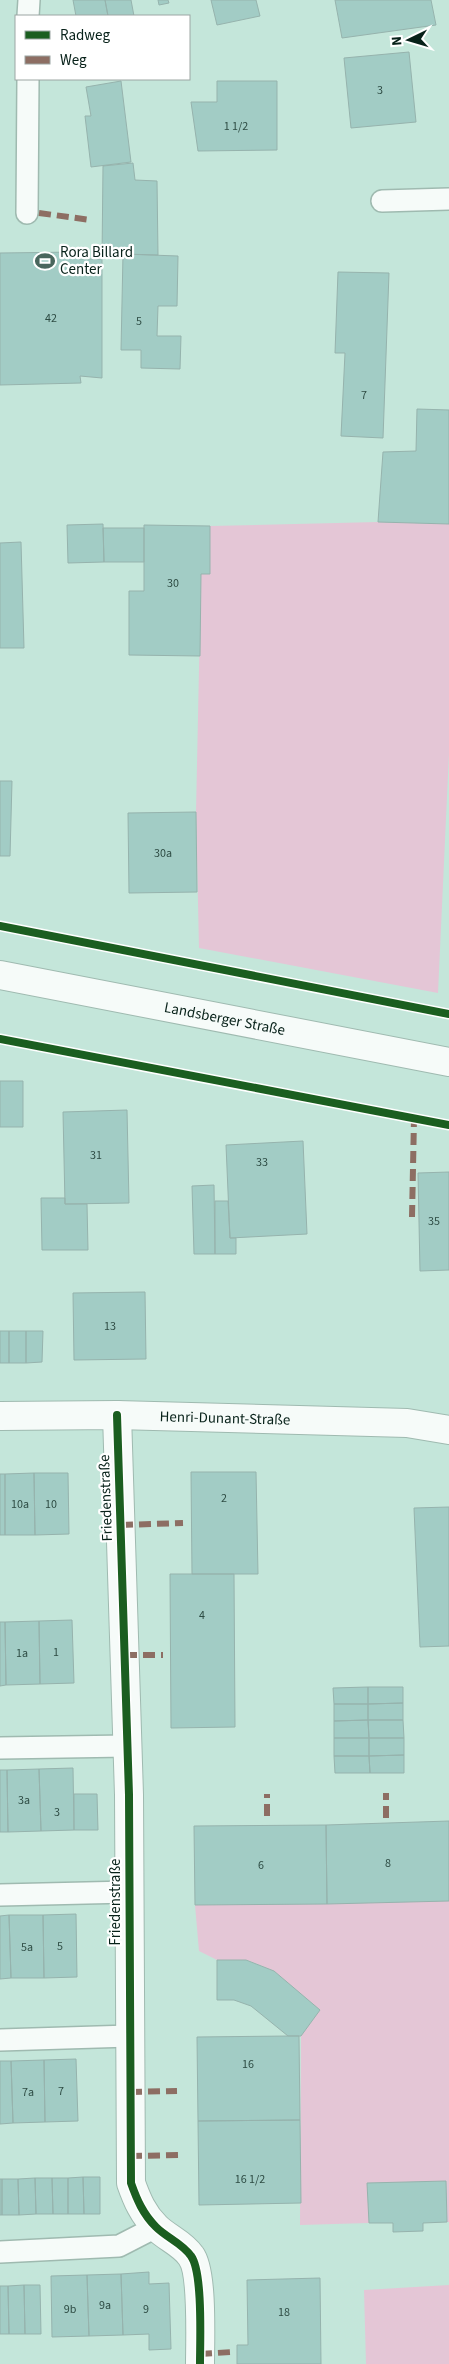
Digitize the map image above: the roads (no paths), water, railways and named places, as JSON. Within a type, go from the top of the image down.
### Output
[{"type":"street","name":"Landsberger Straße","points":[[0,975],[449,1062]]},
{"type":"street","name":"Henri-Dunant-Straße","points":[[0,1416],[117,1415],[407,1423],[449,1430]]},
{"type":"street","name":"Friedenstraße","points":[[117,1415],[127,1746],[131,2183],[140,2206],[156,2227],[182,2246],[193,2258],[198,2280],[200,2364]]},
{"type":"lane","points":[[28,15],[29,0]]},
{"type":"lane","points":[[27,213],[28,80]]},
{"type":"lane","points":[[382,201],[449,198]]},
{"type":"lane","points":[[0,1748],[127,1746]]},
{"type":"lane","points":[[0,1895],[129,1892]]},
{"type":"lane","points":[[0,2040],[130,2036]]},
{"type":"lane","points":[[0,2252],[118,2246],[156,2227]]},
{"type":"place","name":"Rora Billard Center","points":[[45,261]]}]
